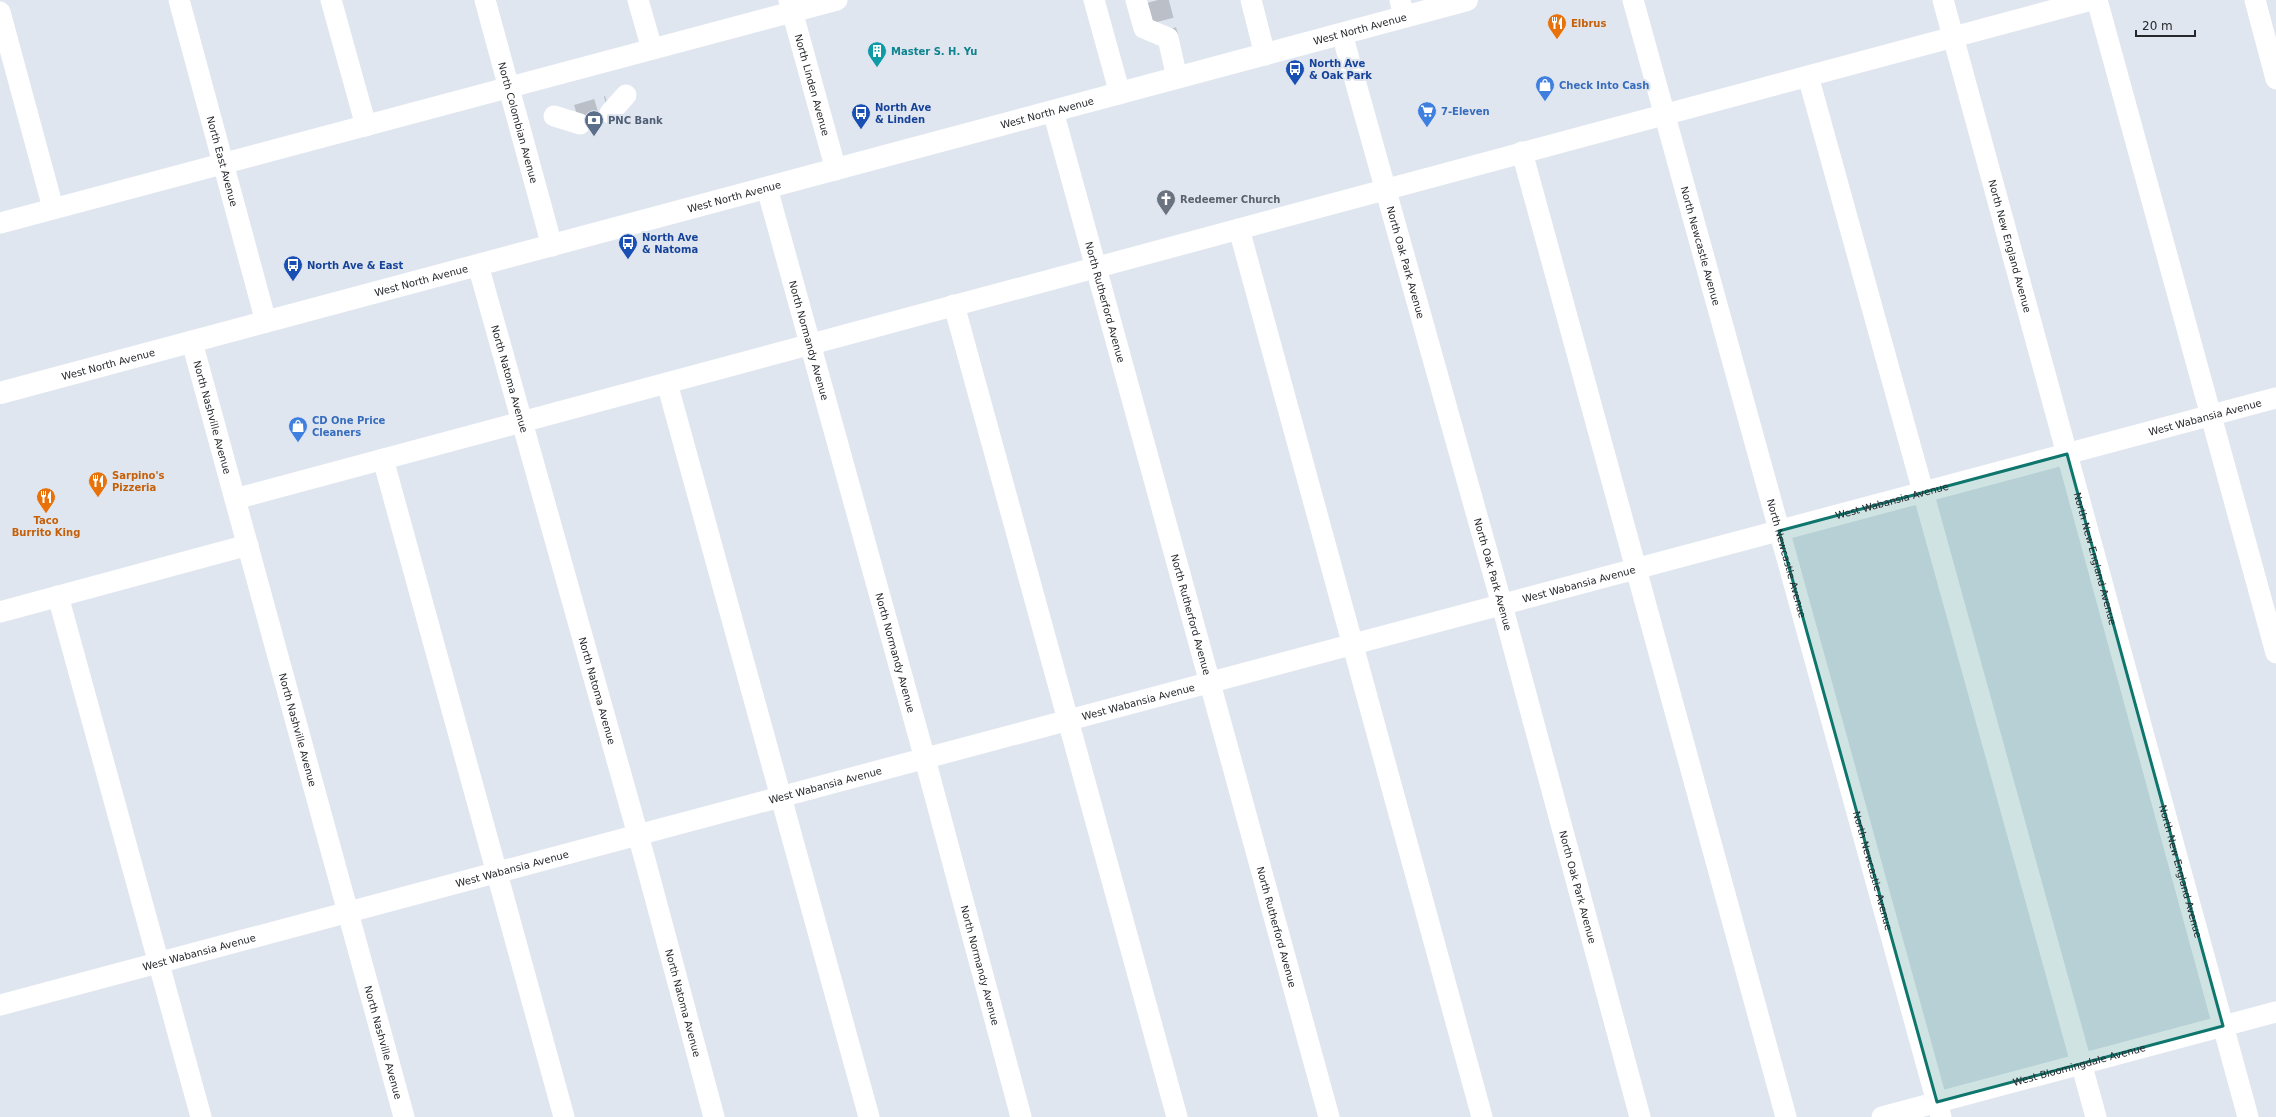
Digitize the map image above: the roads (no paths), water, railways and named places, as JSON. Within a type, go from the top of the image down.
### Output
[{"type":"main road","name":"West North Avenue","points":[[0,393],[1342,34],[1402,8],[1467,0]]},
{"type":"street","name":"North East Avenue","points":[[178,0],[266,322]]},
{"type":"street","points":[[331,0],[366,126]]},
{"type":"street","name":"North Colombian Avenue","points":[[485,0],[552,246]]},
{"type":"street","points":[[638,0],[652,49]]},
{"type":"street","points":[[0,223],[652,49],[790,6],[837,0]]},
{"type":"street","points":[[1094,0],[1120,94]]},
{"type":"street","points":[[1136,0],[1144,28],[1168,38],[1177,78]]},
{"type":"street","points":[[1251,0],[1265,55]]},
{"type":"street","name":"North Newcastle Avenue","points":[[1633,0],[1939,1110]]},
{"type":"street","name":"North New England Avenue","points":[[1943,0],[2248,1117]]},
{"type":"street","points":[[2097,0],[2276,653]]},
{"type":"street","points":[[2255,0],[2276,79]]},
{"type":"street","points":[[235,499],[1953,37],[2080,1]]},
{"type":"street","name":"North Linden Avenue","points":[[790,6],[836,170]]},
{"type":"street","points":[[0,12],[53,208]]},
{"type":"street","name":"North Oak Park Avenue","points":[[1342,34],[1502,605],[1640,1117]]},
{"type":"street","points":[[1808,76],[2096,1117]]},
{"type":"street","name":"North Rutherford Avenue","points":[[1053,111],[1211,682],[1329,1117]]},
{"type":"street","points":[[554,116],[578,116]]},
{"type":"street","points":[[1522,152],[1786,1117]]},
{"type":"street","name":"North Normandy Avenue","points":[[767,188],[925,759],[1021,1117]]},
{"type":"street","points":[[1239,228],[1482,1117]]},
{"type":"street","name":"North Natoma Avenue","points":[[478,266],[638,835],[714,1117]]},
{"type":"street","points":[[954,305],[1177,1117]]},
{"type":"street","name":"North Nashville Avenue","points":[[192,342],[404,1117]]},
{"type":"street","points":[[666,383],[868,1117]]},
{"type":"street","name":"West Wabansia Avenue","points":[[0,1005],[2276,398]]},
{"type":"street","points":[[383,459],[564,1117]]},
{"type":"street","points":[[0,612],[248,545]]},
{"type":"street","points":[[58,596],[201,1117]]},
{"type":"street","name":"West Bloomingdale Avenue","points":[[1882,1117],[1939,1110],[2081,1064],[2276,1012]]},
{"type":"tunnel","points":[[1158,0],[1168,38]]},
{"type":"tunnel","points":[[577,115],[608,106]]},
{"type":"place","name":"Elbrus","points":[[1557,40]]},
{"type":"place","name":"Master S. H. Yu","points":[[877,68]]},
{"type":"place","name":"North Ave & Oak Park","points":[[1295,86]]},
{"type":"place","name":"Check Into Cash","points":[[1545,102]]},
{"type":"place","name":"7-Eleven","points":[[1427,128]]},
{"type":"place","name":"North Ave & Linden","points":[[861,130]]},
{"type":"place","name":"PNC Bank","points":[[594,137]]},
{"type":"place","name":"Redeemer Church","points":[[1166,216]]},
{"type":"place","name":"North Ave & Natoma","points":[[628,260]]},
{"type":"place","name":"North Ave & East","points":[[293,282]]},
{"type":"place","name":"CD One Price Cleaners","points":[[298,443]]},
{"type":"place","name":"Sarpino's Pizzeria","points":[[98,498]]},
{"type":"place","name":"Taco Burrito King","points":[[46,514]]}]
